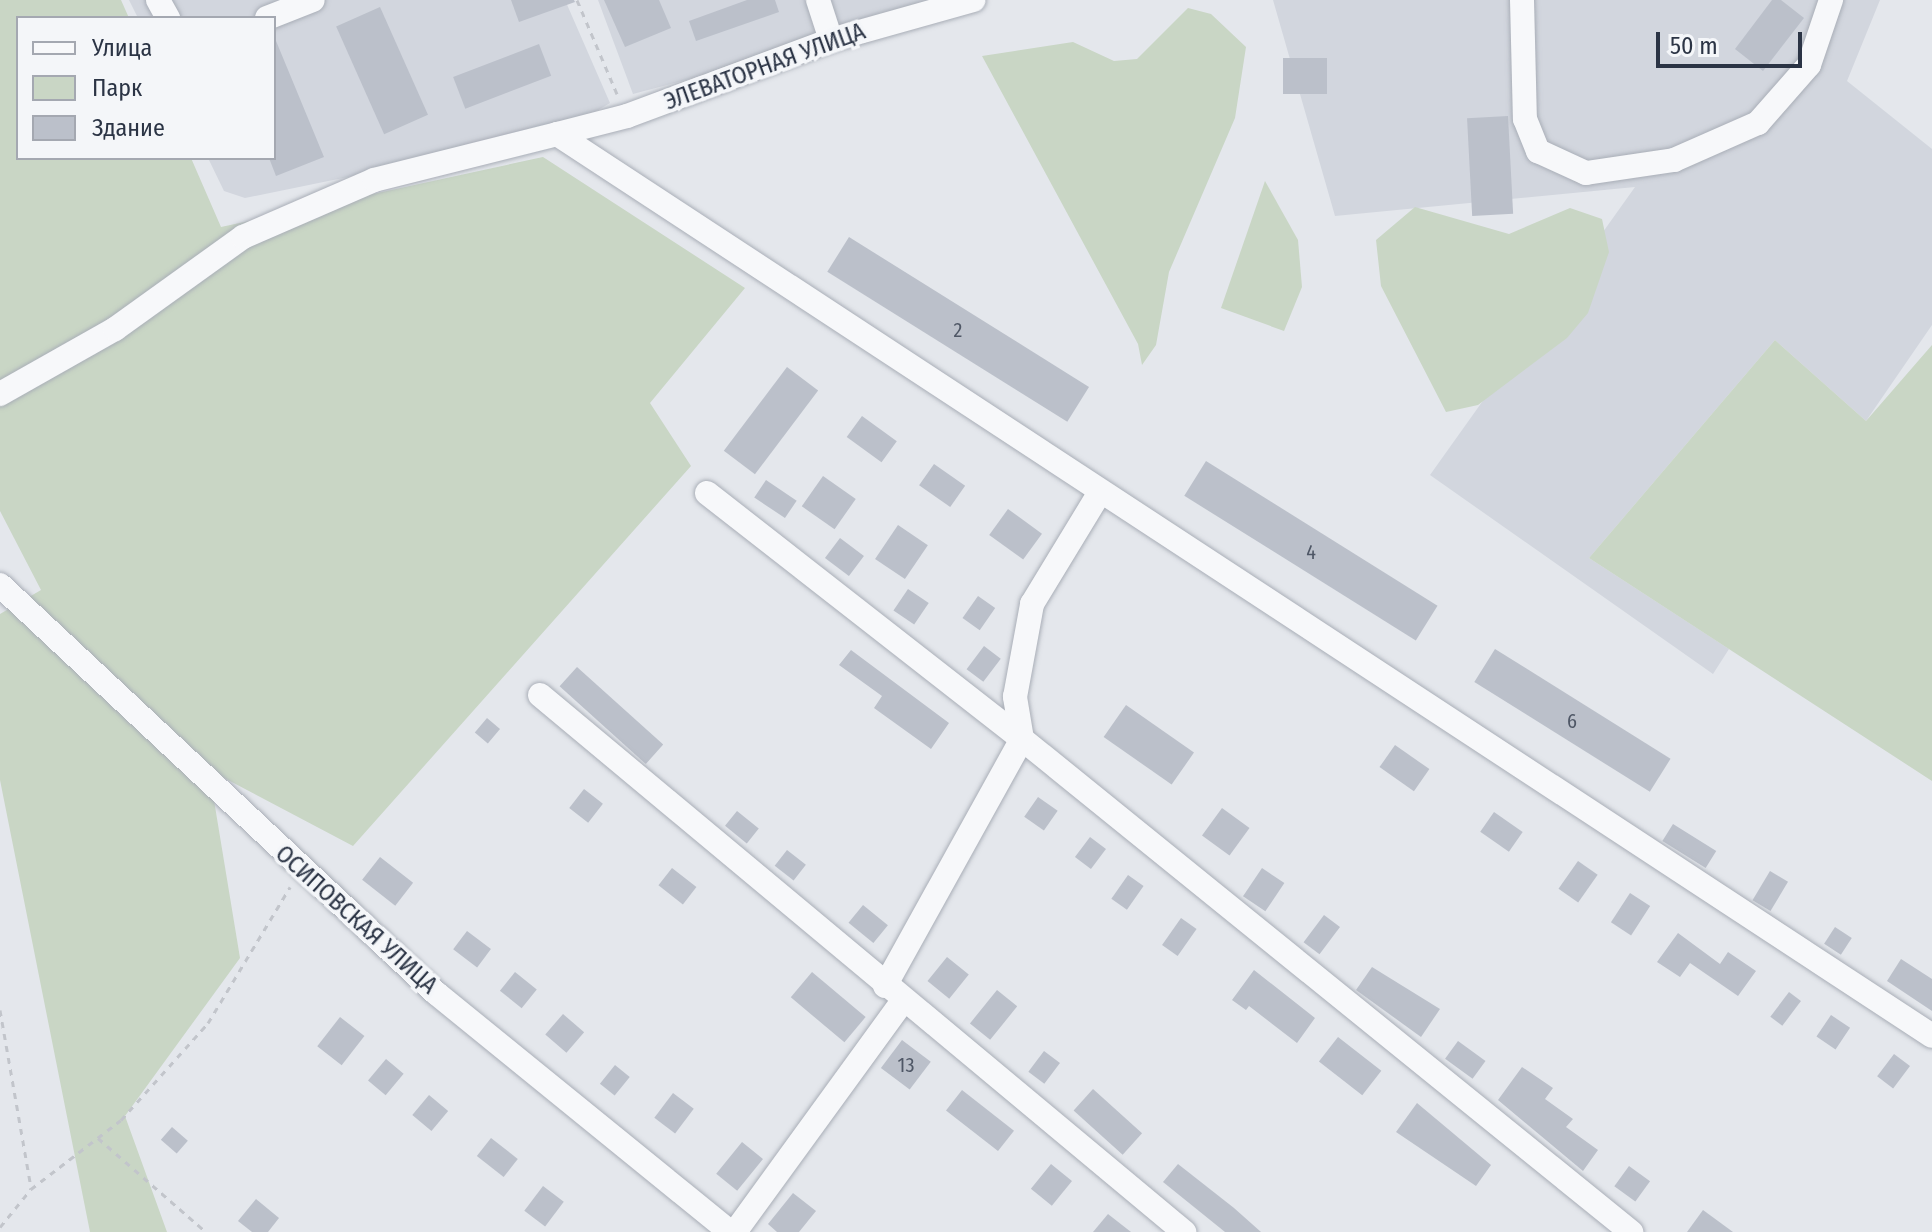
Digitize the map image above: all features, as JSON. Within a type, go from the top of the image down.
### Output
[{"type":"street","points":[[272,16],[313,0]]},
{"type":"street","points":[[818,0],[831,40]]},
{"type":"street","points":[[1522,0],[1525,119],[1538,151],[1586,173],[1674,160],[1758,123],[1809,65],[1831,0]]},
{"type":"street","name":"ЭЛЕВАТОРНАЯ УЛИЦА","points":[[0,394],[115,329],[243,237],[374,180],[627,116],[831,40],[968,1]]},
{"type":"street","points":[[557,134],[1099,494],[1932,1036]]},
{"type":"street","points":[[707,493],[1022,739],[1631,1232]]},
{"type":"street","points":[[727,1231],[894,994],[1022,739],[1015,697],[1032,604],[1099,494]]},
{"type":"street","name":"ОСИПОВСКАЯ УЛИЦА","points":[[0,585],[300,871],[436,993],[727,1231]]},
{"type":"street","points":[[540,695],[894,994],[1184,1232]]},
{"type":"path","points":[[577,0],[627,116]]},
{"type":"path","points":[[0,1227],[31,1189],[98,1138],[208,1023],[300,871]]},
{"type":"path","points":[[0,1010],[31,1189]]},
{"type":"path","points":[[98,1138],[206,1232]]},
{"type":"path","points":[[0,1219],[7,1217]]},
{"type":"shaded area","points":[[129,0],[565,0],[610,103],[557,134],[245,198],[224,191],[209,160],[276,160],[276,16],[137,16]]},
{"type":"shaded area","points":[[598,0],[987,0],[633,94]]},
{"type":"shaded area","points":[[1273,0],[1880,0],[1847,81],[1932,149],[1932,325],[1866,421],[1775,340],[1589,558],[1729,649],[1713,674],[1430,475],[1635,187],[1335,216]]},
{"type":"green space","points":[[0,0],[121,0],[128,16],[16,16],[16,160],[192,160],[221,227],[543,157],[745,288],[650,403],[691,466],[353,846],[209,770],[240,958],[125,1116],[167,1232],[90,1232],[0,780],[0,614],[41,590],[0,511]]},
{"type":"green space","points":[[1188,8],[1211,14],[1246,47],[1235,118],[1169,272],[1156,345],[1142,365],[1138,344],[982,56],[1073,42],[1114,61],[1137,59]]},
{"type":"green space","points":[[1265,181],[1298,240],[1302,287],[1284,331],[1221,308]]},
{"type":"green space","points":[[1415,207],[1509,234],[1570,208],[1602,219],[1609,252],[1588,313],[1567,338],[1478,405],[1446,412],[1381,286],[1376,240]]},
{"type":"green space","points":[[1775,340],[1866,421],[1932,345],[1932,781],[1589,558]]},
{"type":"building","points":[[511,0],[574,0],[575,2],[519,22]]},
{"type":"building","points":[[604,0],[659,0],[671,28],[625,47]]},
{"type":"building","points":[[747,0],[775,0],[779,12],[696,41],[689,21]]},
{"type":"building","points":[[1772,0],[1781,0],[1804,18],[1763,71],[1735,49]]},
{"type":"building","points":[[380,7],[428,115],[384,134],[336,27]]},
{"type":"building","points":[[276,41],[324,157],[276,176],[270,160],[276,160]]},
{"type":"building","points":[[539,44],[551,76],[465,109],[453,77]]},
{"type":"building","points":[[1283,58],[1327,58],[1327,94],[1283,94]]},
{"type":"building","points":[[1508,116],[1513,214],[1472,216],[1467,118]]},
{"type":"building","points":[[849,237],[1089,387],[1067,422],[827,272]]},
{"type":"building","points":[[787,367],[818,390],[755,474],[724,451]]},
{"type":"building","points":[[862,416],[897,441],[882,462],[847,437]]},
{"type":"building","points":[[1206,461],[1438,606],[1416,640],[1184,496]]},
{"type":"building","points":[[934,464],[965,486],[950,507],[919,485]]},
{"type":"building","points":[[823,476],[856,499],[835,529],[802,506]]},
{"type":"building","points":[[766,480],[797,501],[785,518],[754,497]]},
{"type":"building","points":[[1008,509],[1042,534],[1023,560],[989,535]]},
{"type":"building","points":[[898,525],[928,545],[905,579],[875,559]]},
{"type":"building","points":[[840,538],[864,556],[849,576],[825,558]]},
{"type":"building","points":[[908,589],[929,603],[914,625],[893,611]]},
{"type":"building","points":[[978,596],[995,608],[980,630],[963,618]]},
{"type":"building","points":[[984,646],[1001,659],[983,682],[967,669]]},
{"type":"building","points":[[1495,649],[1671,759],[1650,792],[1474,682]]},
{"type":"building","points":[[851,650],[949,723],[931,749],[874,708],[882,696],[839,665]]},
{"type":"building","points":[[577,667],[663,745],[646,764],[560,686]]},
{"type":"building","points":[[1126,705],[1194,753],[1172,785],[1104,737]]},
{"type":"building","points":[[487,718],[500,729],[488,743],[475,733]]},
{"type":"building","points":[[1395,745],[1429,769],[1414,791],[1380,767]]},
{"type":"building","points":[[584,789],[603,804],[588,823],[569,808]]},
{"type":"building","points":[[1038,797],[1058,811],[1044,830],[1024,817]]},
{"type":"building","points":[[1222,808],[1250,828],[1230,855],[1202,836]]},
{"type":"building","points":[[737,811],[759,829],[747,843],[725,826]]},
{"type":"building","points":[[1494,812],[1523,832],[1509,852],[1480,832]]},
{"type":"building","points":[[1673,824],[1716,851],[1706,868],[1662,841]]},
{"type":"building","points":[[1090,837],[1106,849],[1091,869],[1075,857]]},
{"type":"building","points":[[787,850],[806,865],[794,881],[775,866]]},
{"type":"building","points":[[380,857],[413,883],[395,906],[362,880]]},
{"type":"building","points":[[1578,861],[1598,875],[1578,903],[1558,889]]},
{"type":"building","points":[[672,868],[696,887],[683,904],[658,885]]},
{"type":"building","points":[[1262,868],[1284,883],[1265,911],[1243,896]]},
{"type":"building","points":[[1770,871],[1788,882],[1770,911],[1752,900]]},
{"type":"building","points":[[1128,875],[1144,886],[1127,910],[1111,899]]},
{"type":"building","points":[[1630,893],[1650,906],[1631,935],[1611,922]]},
{"type":"building","points":[[863,905],[888,925],[873,943],[849,923]]},
{"type":"building","points":[[1324,915],[1340,927],[1320,954],[1304,942]]},
{"type":"building","points":[[1181,918],[1197,929],[1178,956],[1162,945]]},
{"type":"building","points":[[1835,927],[1852,938],[1841,955],[1824,944]]},
{"type":"building","points":[[467,931],[491,949],[477,967],[453,949]]},
{"type":"building","points":[[1678,933],[1720,964],[1728,952],[1756,971],[1738,996],[1690,963],[1680,977],[1657,962]]},
{"type":"building","points":[[947,957],[969,975],[949,999],[927,981]]},
{"type":"building","points":[[1901,959],[1932,979],[1932,1011],[1887,981]]},
{"type":"building","points":[[1372,967],[1440,1009],[1421,1037],[1356,990]]},
{"type":"building","points":[[1254,970],[1315,1018],[1297,1043],[1249,1006],[1246,1010],[1232,1000]]},
{"type":"building","points":[[515,972],[537,990],[522,1008],[500,991]]},
{"type":"building","points":[[812,972],[866,1017],[844,1042],[791,997]]},
{"type":"building","points":[[997,990],[1017,1006],[990,1040],[970,1023]]},
{"type":"building","points":[[1789,992],[1801,1001],[1782,1026],[1770,1017]]},
{"type":"building","points":[[563,1014],[584,1032],[566,1053],[545,1034]]},
{"type":"building","points":[[1831,1015],[1850,1028],[1836,1049],[1816,1037]]},
{"type":"building","points":[[340,1017],[364,1036],[342,1065],[317,1046]]},
{"type":"building","points":[[1338,1037],[1381,1071],[1362,1095],[1319,1061]]},
{"type":"building","points":[[902,1040],[931,1062],[910,1090],[881,1068]]},
{"type":"building","points":[[1458,1041],[1486,1061],[1473,1079],[1445,1059]]},
{"type":"building","points":[[1044,1051],[1060,1063],[1044,1084],[1028,1072]]},
{"type":"building","points":[[1894,1054],[1910,1066],[1893,1088],[1877,1076]]},
{"type":"building","points":[[386,1059],[404,1074],[386,1095],[368,1080]]},
{"type":"building","points":[[615,1065],[630,1077],[615,1096],[600,1084]]},
{"type":"building","points":[[1522,1067],[1553,1088],[1545,1099],[1573,1119],[1566,1127],[1598,1150],[1583,1171],[1498,1100]]},
{"type":"building","points":[[1093,1089],[1142,1133],[1123,1155],[1074,1111]]},
{"type":"building","points":[[962,1090],[1014,1131],[998,1151],[946,1110]]},
{"type":"building","points":[[673,1093],[694,1109],[675,1133],[654,1118]]},
{"type":"building","points":[[429,1095],[448,1111],[431,1131],[412,1115]]},
{"type":"building","points":[[1417,1103],[1491,1165],[1476,1186],[1396,1132]]},
{"type":"building","points":[[172,1127],[188,1141],[177,1154],[161,1140]]},
{"type":"building","points":[[491,1138],[518,1159],[504,1177],[477,1156]]},
{"type":"building","points":[[742,1142],[763,1159],[737,1191],[716,1174]]},
{"type":"building","points":[[1051,1164],[1072,1181],[1052,1206],[1031,1189]]},
{"type":"building","points":[[1178,1164],[1261,1232],[1225,1232],[1163,1182]]},
{"type":"building","points":[[1629,1166],[1650,1181],[1635,1202],[1614,1186]]},
{"type":"building","points":[[543,1186],[564,1202],[545,1226],[524,1211]]},
{"type":"building","points":[[793,1193],[816,1211],[799,1232],[777,1232],[768,1224]]},
{"type":"building","points":[[256,1199],[279,1218],[268,1232],[252,1232],[238,1221]]},
{"type":"building","points":[[1703,1210],[1733,1232],[1687,1232]]},
{"type":"building","points":[[1108,1214],[1131,1232],[1093,1232]]}]
